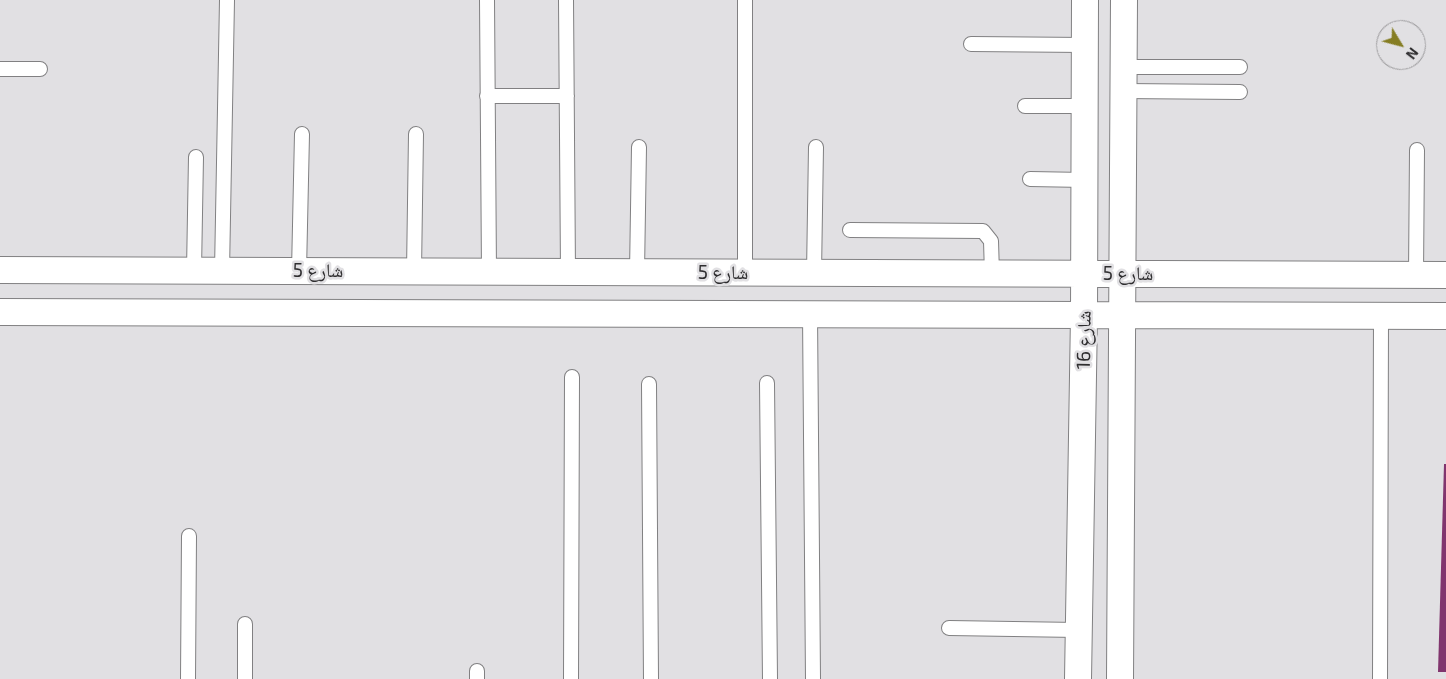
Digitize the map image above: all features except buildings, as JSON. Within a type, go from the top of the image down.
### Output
[{"type":"street","name":"شارع 16","points":[[1078,679],[1085,274],[1085,0]]},
{"type":"street","name":"شارع 16","points":[[1120,679],[1124,0]]},
{"type":"street","name":"شارع 5","points":[[0,270],[1446,275]]},
{"type":"street","points":[[0,312],[1446,316]]},
{"type":"lane","points":[[222,271],[227,0]]},
{"type":"lane","points":[[487,0],[489,272]]},
{"type":"lane","points":[[566,0],[568,272]]},
{"type":"lane","points":[[745,0],[746,273]]},
{"type":"lane","points":[[971,44],[1085,45]]},
{"type":"lane","points":[[1124,79],[1240,67]]},
{"type":"lane","points":[[0,69],[40,70]]},
{"type":"lane","points":[[1124,79],[1240,92]]},
{"type":"lane","points":[[488,96],[567,96]]},
{"type":"lane","points":[[1025,106],[1085,106]]},
{"type":"lane","points":[[299,271],[302,134]]},
{"type":"lane","points":[[414,271],[416,134]]},
{"type":"lane","points":[[637,272],[639,147]]},
{"type":"lane","points":[[814,273],[816,147]]},
{"type":"lane","points":[[1416,275],[1418,150]]},
{"type":"lane","points":[[194,270],[196,157]]},
{"type":"lane","points":[[1030,180],[1085,180]]},
{"type":"lane","points":[[850,230],[983,231],[991,241],[992,274]]},
{"type":"lane","points":[[810,313],[813,679]]},
{"type":"lane","points":[[1380,679],[1381,316]]},
{"type":"lane","points":[[571,679],[572,377]]},
{"type":"lane","points":[[767,383],[770,679]]},
{"type":"lane","points":[[649,384],[651,679]]},
{"type":"lane","points":[[188,679],[190,536]]},
{"type":"lane","points":[[245,624],[246,679]]},
{"type":"lane","points":[[948,628],[1078,630]]}]
